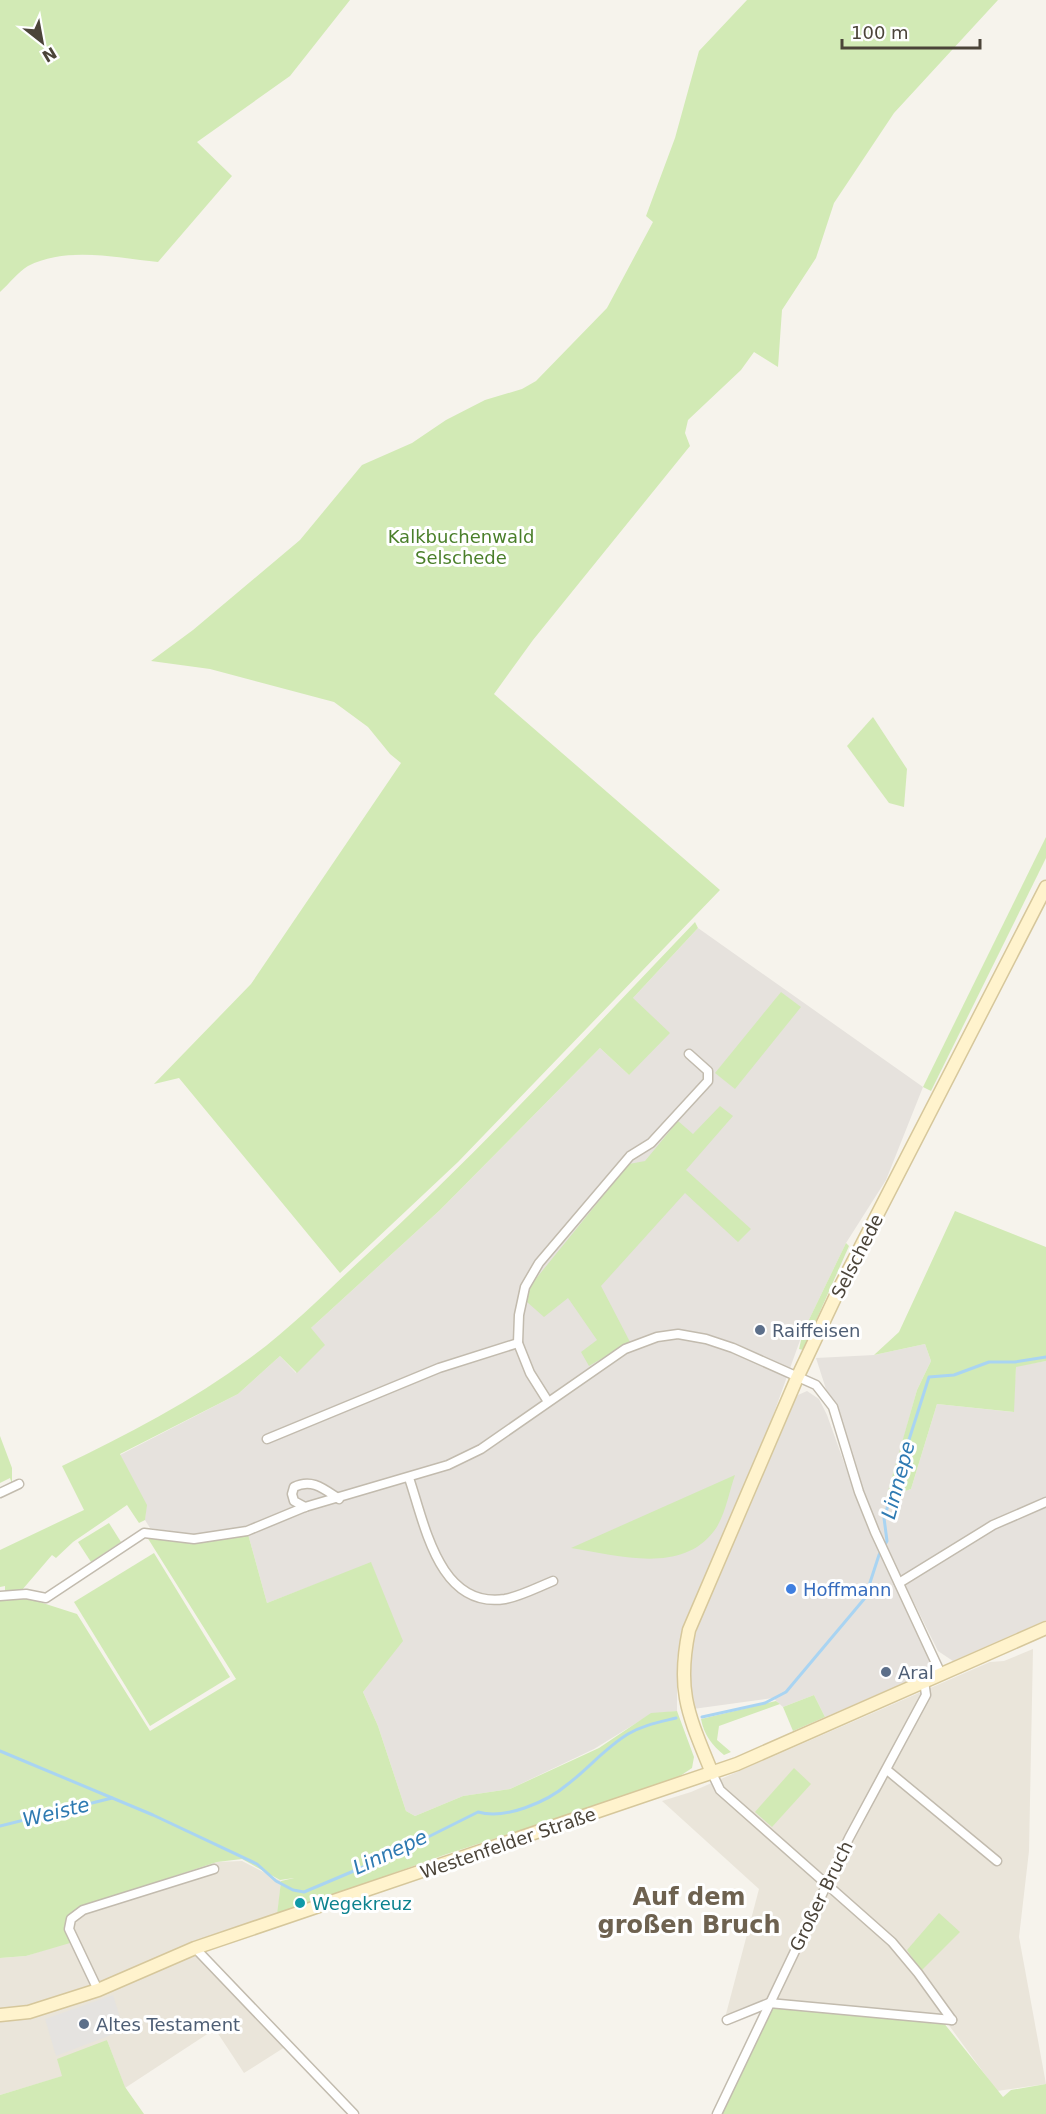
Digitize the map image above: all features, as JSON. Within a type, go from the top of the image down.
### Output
[{"type":"main road","name":"Selschede","points":[[712,1773],[683,1695],[687,1641],[797,1378],[840,1287],[1046,887]]},
{"type":"main road","name":"Westenfelder Straße","points":[[0,2015],[29,2012],[98,1990],[195,1948],[712,1773],[1046,1628]]},
{"type":"street","points":[[547,1401],[530,1373],[518,1343],[519,1315],[525,1287],[539,1263],[630,1156],[651,1143],[708,1081],[708,1071],[689,1054]]},
{"type":"street","points":[[0,1596],[26,1594],[46,1598],[144,1533],[194,1539],[247,1531],[305,1507],[339,1499],[448,1465],[482,1449],[547,1401],[625,1349],[657,1337],[678,1334],[724,1345],[797,1378],[816,1384],[833,1407],[859,1492],[877,1537],[941,1674]]},
{"type":"street","points":[[267,1439],[439,1368],[518,1343]]},
{"type":"street","points":[[409,1478],[440,1566],[468,1593],[485,1600],[507,1599],[553,1581]]},
{"type":"street","points":[[305,1507],[294,1501],[292,1494],[294,1486],[303,1482],[313,1483],[339,1499]]},
{"type":"street","points":[[0,1492],[19,1484]]},
{"type":"street","points":[[898,1583],[993,1525],[1046,1502]]},
{"type":"street","name":"Großer Bruch","points":[[717,2114],[826,1883],[926,1695],[924,1681]]},
{"type":"street","points":[[887,1770],[997,1861]]},
{"type":"street","points":[[712,1773],[720,1790],[905,1956],[952,2020],[769,2004],[727,2020]]},
{"type":"street","points":[[98,1990],[69,1929],[71,1919],[83,1910],[214,1869]]},
{"type":"street","points":[[195,1948],[354,2114]]},
{"type":"shaded area","points":[[698,928],[923,1087],[886,1180],[846,1243],[803,1332],[765,1438],[688,1625],[677,1659],[677,1711],[651,1714],[594,1749],[510,1789],[463,1796],[415,1816],[406,1811],[378,1726],[363,1692],[402,1641],[371,1563],[267,1603],[248,1534],[197,1535],[150,1528],[145,1520],[146,1505],[120,1455],[238,1394],[280,1356],[296,1373],[311,1328],[440,1210],[600,1048],[629,1075],[633,998]]},
{"type":"shaded area","points":[[925,1344],[931,1361],[917,1390],[887,1497],[911,1489],[937,1404],[1013,1412],[1016,1366],[1046,1361],[1046,1620],[953,1661],[938,1651],[859,1492],[816,1358],[874,1355]]},
{"type":"shaded area","points":[[807,1391],[819,1399],[827,1415],[866,1524],[930,1662],[927,1670],[918,1677],[825,1717],[814,1695],[783,1707],[773,1698],[693,1709],[689,1675],[691,1647],[710,1592],[781,1426],[798,1395]]},
{"type":"shaded area","points":[[1033,1649],[1029,1851],[1019,1937],[1046,2084],[997,2091],[948,2024],[779,2006],[728,2021],[726,2014],[759,1889],[662,1801],[691,1792],[990,1662],[1004,1661]]},
{"type":"shaded area","points":[[242,1861],[281,1881],[277,1921],[194,1952],[285,2047],[244,2073],[215,2029],[125,2088],[107,2040],[63,2076],[0,2095],[0,1958],[26,1956],[69,1942],[64,1928],[66,1917],[76,1908],[217,1862]]},
{"type":"shaded area","name":"Altes Testament","points":[[113,1995],[124,2030],[56,2056],[45,2019]]},
{"type":"green space","points":[[0,0],[350,0],[290,76],[197,142],[232,176],[158,262],[110,256],[59,256],[28,266],[0,292]]},
{"type":"green space","name":"Kalkbuchenwald Selschede","points":[[747,0],[998,0],[894,113],[834,203],[816,258],[782,310],[778,367],[754,352],[741,370],[688,420],[685,433],[690,446],[533,640],[494,694],[720,890],[458,1162],[340,1273],[179,1078],[154,1084],[251,984],[401,763],[390,754],[368,727],[334,702],[210,669],[151,661],[193,630],[300,540],[362,465],[412,443],[446,420],[485,400],[522,389],[536,381],[607,308],[653,222],[646,216],[675,138],[699,51]]},
{"type":"green space","points":[[873,717],[907,769],[904,807],[889,803],[847,746]]},
{"type":"green space","points":[[1046,837],[1046,858],[931,1091],[923,1087]]},
{"type":"green space","points":[[695,922],[698,928],[633,998],[670,1033],[629,1075],[600,1048],[440,1210],[311,1328],[325,1345],[297,1373],[280,1356],[238,1394],[120,1454],[147,1505],[145,1520],[139,1523],[127,1505],[73,1542],[56,1558],[52,1555],[22,1590],[5,1593],[5,1586],[0,1587],[0,1550],[84,1510],[62,1466],[135,1430],[182,1403],[228,1374],[279,1335],[448,1177],[532,1093]]},
{"type":"green space","points":[[781,992],[801,1007],[735,1089],[715,1073]]},
{"type":"green space","points":[[720,1106],[733,1116],[686,1170],[751,1229],[738,1242],[685,1193],[601,1286],[630,1342],[589,1366],[581,1352],[597,1340],[568,1298],[544,1317],[527,1302],[530,1286],[629,1164],[645,1161],[678,1121],[693,1134]]},
{"type":"green space","points":[[955,1211],[1046,1247],[1046,1361],[1016,1367],[1014,1412],[937,1404],[911,1489],[886,1498],[917,1390],[931,1361],[925,1344],[874,1355],[899,1332]]},
{"type":"green space","points":[[846,1243],[849,1246],[803,1350],[799,1349],[803,1332]]},
{"type":"green space","points":[[0,1436],[12,1468],[12,1484],[10,1478],[0,1483]]},
{"type":"green space","points":[[735,1475],[718,1525],[700,1545],[684,1553],[666,1558],[647,1559],[571,1548]]},
{"type":"green space","points":[[109,1523],[121,1542],[91,1562],[78,1542]]},
{"type":"green space","points":[[248,1534],[267,1603],[371,1562],[403,1641],[363,1692],[378,1726],[406,1811],[415,1816],[463,1796],[510,1789],[599,1748],[651,1713],[677,1711],[694,1757],[692,1768],[674,1780],[444,1855],[277,1915],[281,1881],[294,1878],[280,1880],[242,1859],[217,1862],[77,1908],[69,1916],[66,1924],[70,1943],[26,1956],[0,1958],[0,1600],[24,1597],[77,1614],[150,1731],[236,1679],[147,1537]]},
{"type":"green space","points":[[154,1553],[230,1677],[150,1726],[74,1602]]},
{"type":"green space","points":[[814,1695],[825,1717],[793,1731],[783,1707]]},
{"type":"green space","points":[[776,1701],[780,1704],[719,1726],[717,1740],[731,1752],[724,1755],[706,1735],[701,1719]]},
{"type":"green space","points":[[794,1768],[811,1784],[772,1827],[755,1812]]},
{"type":"green space","points":[[939,1913],[960,1932],[921,1971],[907,1950]]},
{"type":"green space","points":[[779,2006],[943,2022],[1003,2097],[1011,2090],[1046,2084],[1046,2114],[721,2114],[769,2011]]},
{"type":"green space","points":[[107,2040],[125,2087],[144,2114],[0,2114],[0,2095],[62,2076],[57,2059]]},
{"type":"waterway","name":"Linnepe","points":[[702,1717],[765,1703],[786,1692],[865,1598],[879,1555],[887,1541],[884,1518],[929,1377],[954,1375],[989,1362],[1015,1362],[1046,1357]]},
{"type":"waterway","name":"Linnepe","points":[[0,1751],[153,1815],[257,1864],[276,1881],[293,1890],[304,1892],[394,1854],[478,1812],[500,1814],[537,1803],[559,1791],[628,1734],[646,1726],[676,1718]]},
{"type":"waterway","name":"Weiste","points":[[0,1826],[112,1798]]},
{"type":"place","name":"Raiffeisen","points":[[760,1330]]},
{"type":"place","name":"Hoffmann","points":[[791,1589]]},
{"type":"place","name":"Aral","points":[[886,1672]]},
{"type":"place","name":"Wegekreuz","points":[[300,1903]]},
{"type":"place","name":"Altes Testament","points":[[84,2024]]},
{"type":"district","name":"Auf dem großen Bruch","points":[[689,1911]]}]
